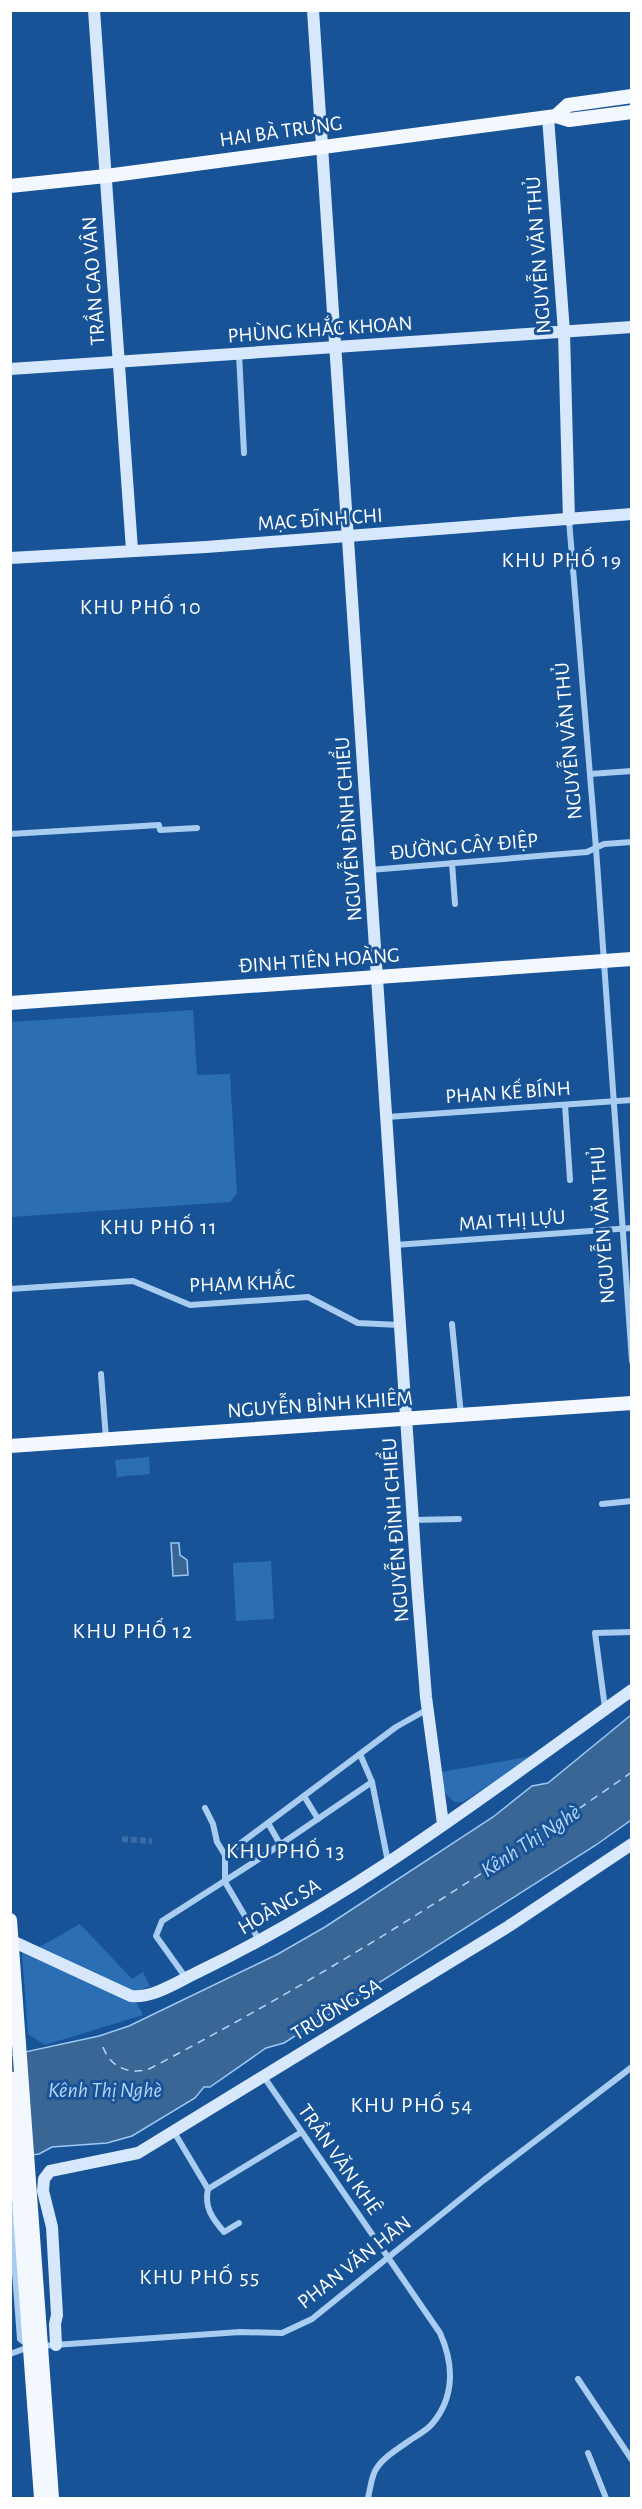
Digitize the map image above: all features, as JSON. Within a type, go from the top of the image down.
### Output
[{"type":"main road","points":[[558,118],[568,105],[632,96]]},
{"type":"main road","name":"HAI BÀ TRƯNG","points":[[10,186],[106,176],[558,118],[632,112]]},
{"type":"main road","name":"ĐINH TIÊN HOÀNG","points":[[10,1003],[632,959]]},
{"type":"main road","name":"NGUYỄN BỈNH KHIÊM","points":[[10,1446],[632,1403]]},
{"type":"main road","points":[[10,1920],[31,2286],[46,2493]]},
{"type":"main road","points":[[10,2078],[31,2286]]},
{"type":"street","name":"TRẦN CAO VÂN","points":[[94,10],[132,550]]},
{"type":"street","name":"NGUYỄN ĐÌNH CHIỂU","points":[[313,10],[413,1520],[428,1709],[443,1824]]},
{"type":"street","name":"NGUYỄN VĂN THỦ","points":[[558,118],[569,520],[596,848],[632,1361]]},
{"type":"street","name":"PHÙNG KHẮC KHOAN","points":[[10,369],[632,327]]},
{"type":"street","points":[[239,354],[244,453]]},
{"type":"street","name":"MẠC ĐĨNH CHI","points":[[10,558],[206,547],[632,514]]},
{"type":"street","points":[[590,774],[632,771]]},
{"type":"street","points":[[10,834],[159,825],[160,830],[197,828]]},
{"type":"street","name":"ĐƯỜNG CÂY ĐIỆP","points":[[370,870],[587,852],[604,844],[632,842]]},
{"type":"street","points":[[452,862],[455,904]]},
{"type":"street","name":"PHAN KẾ BÍNH","points":[[387,1117],[632,1100]]},
{"type":"street","points":[[565,1105],[570,1180]]},
{"type":"street","name":"MAI THỊ LỰU","points":[[395,1245],[632,1228]]},
{"type":"street","name":"PHẠM KHẮC","points":[[10,1289],[133,1281],[190,1305],[308,1297],[358,1323],[400,1325]]},
{"type":"street","points":[[452,1324],[461,1416]]},
{"type":"street","points":[[101,1374],[106,1440]]},
{"type":"street","points":[[602,1504],[632,1501]]},
{"type":"street","points":[[413,1520],[459,1519]]},
{"type":"street","points":[[605,1709],[595,1633],[632,1632]]},
{"type":"street","name":"HOÀNG SA","points":[[12,1941],[131,1996],[144,1996],[186,1978],[325,1903],[388,1863],[632,1690]]},
{"type":"street","points":[[225,1855],[396,1727],[428,1709]]},
{"type":"street","points":[[360,1754],[372,1782],[388,1863]]},
{"type":"street","points":[[186,1978],[156,1936],[162,1921],[225,1882],[372,1782]]},
{"type":"street","points":[[304,1796],[318,1819]]},
{"type":"street","points":[[205,1808],[213,1824],[217,1842],[225,1855],[225,1882],[259,1940]]},
{"type":"street","points":[[268,1823],[280,1844]]},
{"type":"street","name":"TRƯỜNG SA","points":[[56,2345],[55,2324],[51,2317],[45,2226],[43,2184],[47,2174],[55,2169],[138,2153],[509,1926],[632,1844]]},
{"type":"street","name":"PHAN VĂN HÂN","points":[[10,2354],[35,2346],[240,2332],[282,2333],[312,2319],[484,2180],[632,2067]]},
{"type":"street","name":"TRẦN VĂN KHÊ","points":[[264,2077],[300,2133],[440,2333],[448,2350],[451,2371],[450,2391],[431,2425],[383,2461],[375,2472],[368,2499]]},
{"type":"street","points":[[174,2132],[208,2189],[205,2202],[213,2220],[224,2232],[239,2223]]},
{"type":"street","points":[[208,2189],[300,2133]]},
{"type":"street","points":[[10,2207],[20,2339],[35,2346]]},
{"type":"street","points":[[578,2379],[632,2460]]},
{"type":"street","points":[[588,2453],[606,2499]]},
{"type":"shaded area","points":[[193,1010],[197,1075],[230,1074],[237,1194],[230,1202],[11,1217],[11,1022]]},
{"type":"shaded area","points":[[149,1457],[150,1474],[117,1477],[115,1460]]},
{"type":"shaded area","points":[[271,1561],[274,1619],[236,1621],[233,1563]]},
{"type":"shaded area","points":[[533,1756],[463,1802],[454,1802],[442,1790],[441,1772]]},
{"type":"shaded area","points":[[80,1924],[132,1979],[143,1972],[150,1986],[133,1993],[36,1949]]},
{"type":"shaded area","points":[[22,1953],[137,2003],[143,2015],[45,2045],[28,2034]]},
{"type":"water","points":[[171,1543],[179,1543],[180,1555],[187,1560],[188,1575],[173,1576]]},
{"type":"water","name":"Kênh Thị Nghè","points":[[631,1715],[631,1820],[596,1845],[284,2043],[266,2048],[210,2087],[204,2087],[195,2098],[132,2136],[107,2143],[52,2147],[39,2154],[11,2158],[11,2055],[99,2036],[129,2026],[278,1954],[325,1927],[493,1817],[532,1786],[548,1783]]},
{"type":"ferry route","points":[[103,2047],[110,2060],[121,2068],[134,2071],[149,2069],[335,1965],[515,1852],[632,1772]]},
{"type":"tunnel","points":[[122,1839],[152,1841]]},
{"type":"district","name":"KHU PHỐ 19","points":[[562,559]]},
{"type":"district","name":"KHU PHỐ 10","points":[[141,606]]},
{"type":"district","name":"KHU PHỐ 11","points":[[159,1226]]},
{"type":"district","name":"KHU PHỐ 12","points":[[133,1630]]},
{"type":"district","name":"KHU PHỐ 13","points":[[286,1850]]},
{"type":"district","name":"KHU PHỐ 54","points":[[412,2104]]},
{"type":"district","name":"KHU PHỐ 55","points":[[200,2276]]}]
